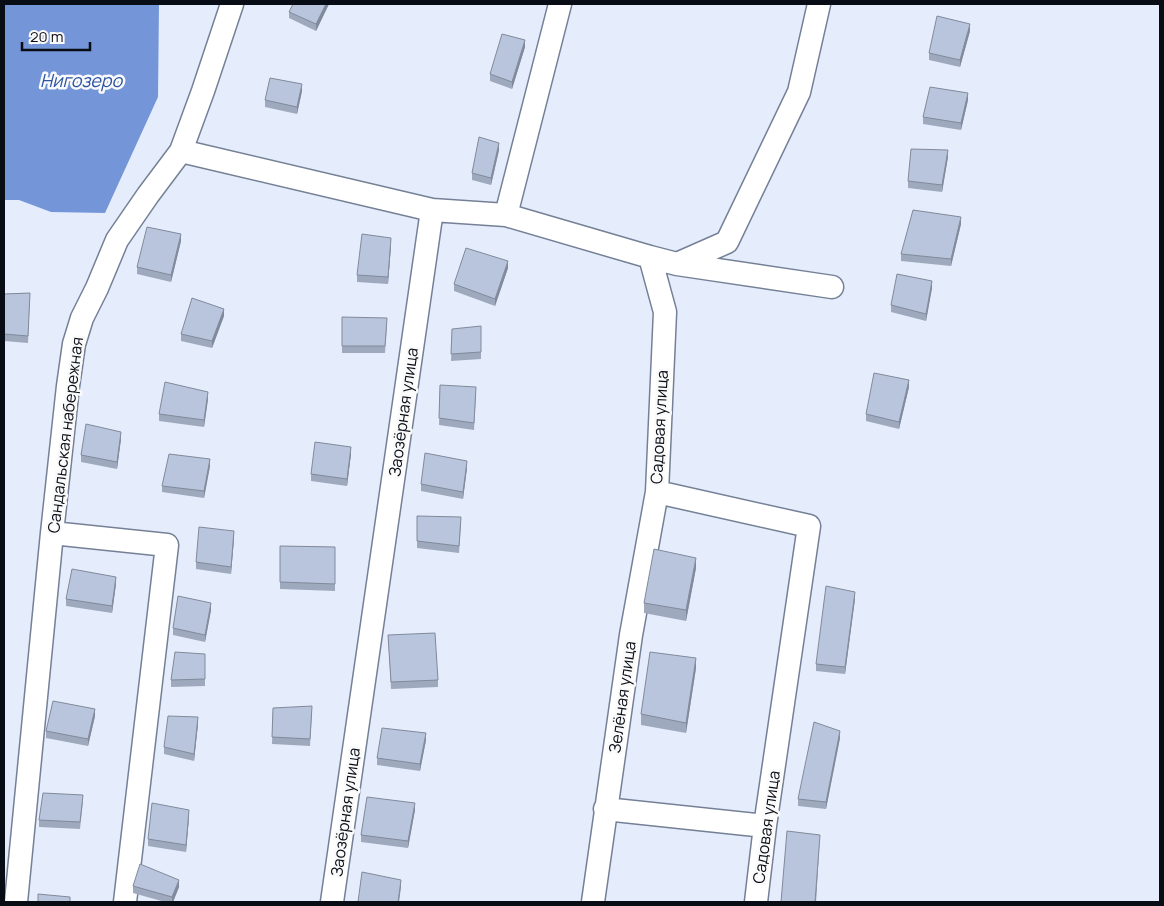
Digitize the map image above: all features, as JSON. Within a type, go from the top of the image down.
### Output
[{"type":"street","name":"Сандальская набережная","points":[[16,902],[52,533],[74,344],[82,318],[117,240],[181,151],[232,4]]},
{"type":"street","points":[[506,215],[560,4]]},
{"type":"street","points":[[677,264],[727,242],[798,92],[819,4]]},
{"type":"street","points":[[181,151],[432,210],[506,215],[677,264],[832,286]]},
{"type":"street","name":"Заозёрная улица","points":[[332,902],[432,210]]},
{"type":"street","name":"Садовая улица","points":[[650,257],[665,312],[656,492],[809,526],[765,826],[756,902]]},
{"type":"street","name":"Зелёная улица","points":[[593,902],[631,635],[656,492]]},
{"type":"street","points":[[52,533],[167,545],[126,902]]},
{"type":"street","points":[[606,809],[765,826]]},
{"type":"water","name":"Нигозеро","points":[[4,4],[159,4],[158,97],[105,213],[51,212],[19,200],[4,200]]},
{"type":"building","points":[[293,4],[326,4],[316,24],[289,12]]},
{"type":"building","points":[[937,16],[970,24],[960,60],[929,53]]},
{"type":"building","points":[[502,34],[525,40],[512,82],[490,74]]},
{"type":"building","points":[[270,78],[302,84],[297,107],[265,100]]},
{"type":"building","points":[[930,87],[968,93],[961,123],[923,117]]},
{"type":"building","points":[[479,137],[499,143],[491,178],[472,173]]},
{"type":"building","points":[[911,149],[948,150],[942,185],[908,181]]},
{"type":"building","points":[[913,210],[961,217],[951,259],[901,254]]},
{"type":"building","points":[[147,227],[181,234],[171,275],[137,267]]},
{"type":"building","points":[[362,234],[391,238],[388,277],[357,275]]},
{"type":"building","points":[[466,248],[508,261],[495,299],[454,284]]},
{"type":"building","points":[[897,274],[932,281],[926,314],[891,305]]},
{"type":"building","points":[[30,293],[28,336],[4,334],[4,294]]},
{"type":"building","points":[[192,298],[224,309],[212,341],[181,334]]},
{"type":"building","points":[[342,317],[387,318],[385,346],[342,346]]},
{"type":"building","points":[[481,326],[481,352],[451,354],[452,329]]},
{"type":"building","points":[[874,373],[909,380],[899,422],[866,414]]},
{"type":"building","points":[[165,382],[208,392],[204,420],[159,414]]},
{"type":"building","points":[[440,385],[476,387],[474,423],[439,418]]},
{"type":"building","points":[[86,424],[121,432],[117,462],[81,455]]},
{"type":"building","points":[[315,442],[351,447],[347,479],[311,474]]},
{"type":"building","points":[[425,453],[467,461],[463,492],[421,484]]},
{"type":"building","points":[[169,454],[210,459],[204,491],[162,486]]},
{"type":"building","points":[[417,516],[461,517],[459,546],[417,541]]},
{"type":"building","points":[[199,527],[234,531],[231,567],[196,562]]},
{"type":"building","points":[[280,546],[335,547],[335,584],[280,582]]},
{"type":"building","points":[[654,549],[696,558],[686,610],[644,603]]},
{"type":"building","points":[[72,569],[116,577],[112,606],[66,599]]},
{"type":"building","points":[[826,586],[855,592],[845,667],[816,664]]},
{"type":"building","points":[[178,596],[211,603],[205,635],[173,628]]},
{"type":"building","points":[[435,633],[438,680],[391,682],[388,635]]},
{"type":"building","points":[[175,652],[205,654],[205,679],[171,680]]},
{"type":"building","points":[[650,652],[696,658],[686,723],[641,714]]},
{"type":"building","points":[[53,701],[95,709],[88,739],[46,731]]},
{"type":"building","points":[[312,706],[310,739],[272,737],[273,708]]},
{"type":"building","points":[[168,716],[198,717],[194,754],[164,747]]},
{"type":"building","points":[[814,722],[840,731],[826,802],[798,799]]},
{"type":"building","points":[[382,728],[426,733],[420,764],[377,758]]},
{"type":"building","points":[[43,793],[83,795],[80,822],[39,820]]},
{"type":"building","points":[[367,797],[415,803],[408,841],[361,835]]},
{"type":"building","points":[[152,803],[189,810],[186,845],[148,839]]},
{"type":"building","points":[[787,831],[820,835],[815,902],[781,902]]},
{"type":"building","points":[[140,864],[179,880],[172,897],[133,886]]},
{"type":"building","points":[[362,872],[401,880],[398,902],[358,902]]},
{"type":"building","points":[[38,894],[70,897],[70,902],[38,902]]}]
